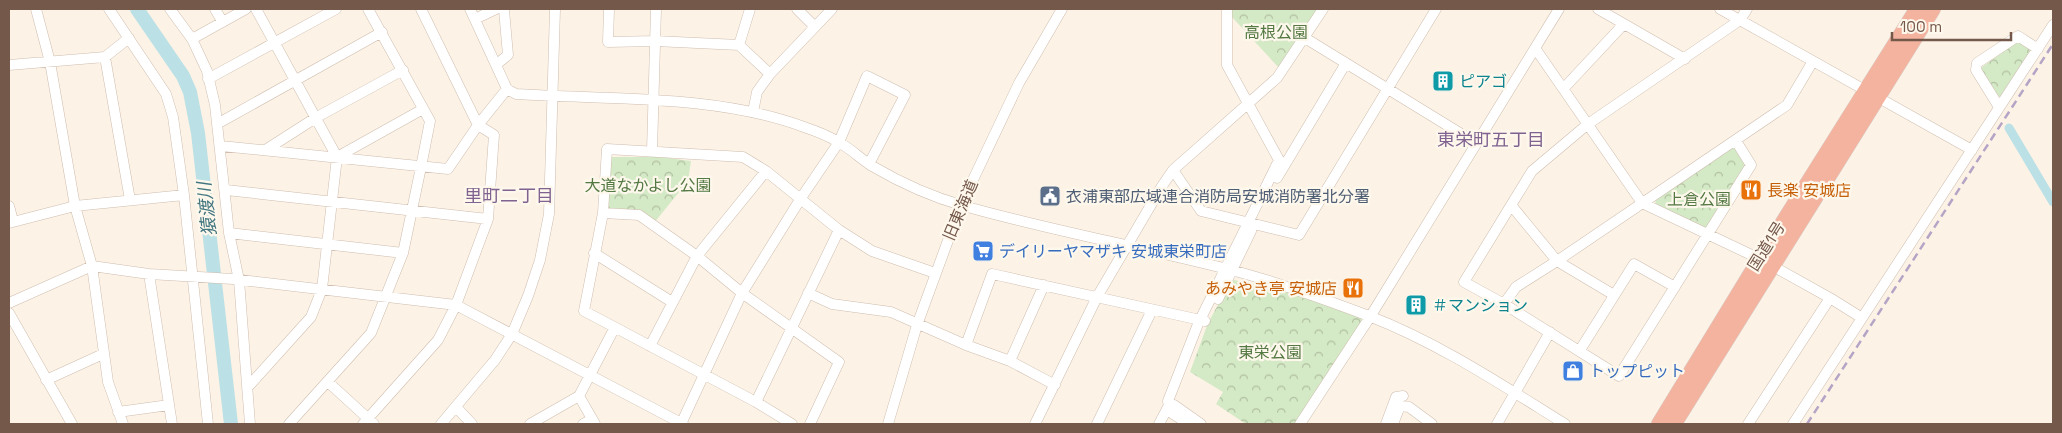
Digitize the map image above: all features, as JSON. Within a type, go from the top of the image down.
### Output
[{"type":"highway","name":"国道1号","points":[[1674,424],[1773,266],[1872,95],[1917,9]]},
{"type":"highway","name":"国道1号","points":[[1659,424],[1760,259],[1933,9]]},
{"type":"street","points":[[36,9],[50,62],[75,206],[92,266],[103,354],[111,391],[123,424]]},
{"type":"street","points":[[109,9],[166,94],[173,117],[184,195],[208,424]]},
{"type":"street","points":[[170,9],[192,39],[207,70],[215,105],[236,279],[250,424]]},
{"type":"street","points":[[215,9],[222,21]]},
{"type":"street","points":[[192,39],[246,9]]},
{"type":"street","points":[[246,388],[312,316],[322,288],[337,157],[317,117],[274,44],[256,9]]},
{"type":"street","points":[[208,79],[336,9]]},
{"type":"street","points":[[289,424],[371,333],[403,253],[430,121],[368,9]]},
{"type":"street","points":[[328,382],[368,422],[438,340],[456,305],[488,219],[494,135],[478,125],[421,9]]},
{"type":"street","points":[[470,9],[507,89],[516,94],[704,105],[753,112],[804,127],[839,142],[869,164],[912,188],[960,205],[1053,230],[1229,269],[1300,291],[1370,317],[1430,343],[1565,424]]},
{"type":"street","points":[[475,19],[496,9]]},
{"type":"street","points":[[497,64],[508,55],[504,10],[502,9]]},
{"type":"street","points":[[441,424],[495,360],[512,334],[528,296],[540,260],[548,214],[555,9]]},
{"type":"street","points":[[609,9],[608,42],[655,41],[739,45],[770,74]]},
{"type":"street","points":[[652,151],[656,9]]},
{"type":"street","points":[[739,45],[750,9]]},
{"type":"street","points":[[797,9],[815,27]]},
{"type":"street","points":[[753,112],[757,92],[770,74],[832,9]]},
{"type":"street","name":"旧東海道","points":[[888,424],[917,325],[960,205],[1019,83],[1062,9]]},
{"type":"street","points":[[1222,9],[1222,66],[1247,106]]},
{"type":"street","points":[[1227,9],[1227,65],[1278,169]]},
{"type":"street","points":[[1035,424],[1097,297],[1173,170],[1277,78],[1323,9]]},
{"type":"street","points":[[1173,170],[1202,211],[1299,234],[1436,9]]},
{"type":"street","points":[[1300,424],[1370,317],[1559,9]]},
{"type":"street","points":[[1598,9],[1685,58]]},
{"type":"street","points":[[1720,9],[1972,150]]},
{"type":"street","points":[[1736,141],[1751,165],[1619,376],[1580,350],[1464,282],[1532,171],[1588,124],[1740,20],[1747,9]]},
{"type":"street","points":[[1564,88],[1621,27],[1626,25]]},
{"type":"street","points":[[1793,424],[2053,25]]},
{"type":"street","points":[[217,124],[382,32]]},
{"type":"street","points":[[1999,107],[1976,70],[1977,63],[2018,36],[2038,49]]},
{"type":"street","points":[[9,65],[105,57],[129,38]]},
{"type":"street","points":[[1305,38],[1476,143]]},
{"type":"street","points":[[1535,48],[1642,203],[1708,236],[1760,259],[1862,318]]},
{"type":"street","points":[[105,57],[130,200]]},
{"type":"street","points":[[1504,304],[1516,287],[1557,262],[1787,105],[1813,61]]},
{"type":"street","points":[[1201,424],[1172,406],[1168,401],[1203,320],[1278,169],[1346,63]]},
{"type":"street","points":[[267,149],[317,117],[403,70]]},
{"type":"street","points":[[9,303],[92,266],[149,274],[236,279],[322,288],[456,305],[682,424],[742,293],[801,198],[839,142],[868,76],[905,95],[869,164]]},
{"type":"street","points":[[221,146],[267,149],[283,153],[448,169],[478,125],[507,89]]},
{"type":"street","points":[[337,157],[423,109]]},
{"type":"street","points":[[792,424],[756,402],[584,311],[603,213],[608,150],[743,156],[766,171],[839,230],[872,251],[935,273]]},
{"type":"street","points":[[650,346],[697,256],[766,171]]},
{"type":"street","points":[[226,190],[488,219]]},
{"type":"street","points":[[9,206],[11,222],[75,206],[184,195]]},
{"type":"street","points":[[1511,205],[1557,262],[1614,295]]},
{"type":"street","points":[[603,213],[640,215],[697,256],[742,293],[839,362],[810,424]]},
{"type":"street","points":[[756,402],[839,230]]},
{"type":"street","points":[[229,233],[403,253]]},
{"type":"street","points":[[594,253],[672,302]]},
{"type":"street","points":[[1580,350],[1634,264],[1675,287]]},
{"type":"street","points":[[149,274],[172,424]]},
{"type":"street","points":[[966,345],[992,274],[1203,320]]},
{"type":"street","points":[[1010,361],[1044,284]]},
{"type":"street","points":[[808,293],[832,304],[891,312],[917,325],[1010,361],[1055,385]]},
{"type":"street","points":[[1748,424],[1830,298]]},
{"type":"street","points":[[1097,424],[1152,310]]},
{"type":"street","points":[[9,313],[72,424]]},
{"type":"street","points":[[530,424],[579,396],[614,328]]},
{"type":"street","points":[[1497,424],[1550,332]]},
{"type":"street","points":[[46,380],[103,354]]},
{"type":"street","points":[[579,396],[590,423]]},
{"type":"street","points":[[1386,424],[1396,397],[1432,424]]},
{"type":"street","points":[[1393,424],[1402,401]]},
{"type":"street","points":[[118,412],[169,405]]},
{"type":"street","points":[[1159,424],[1172,406]]},
{"type":"street","points":[[1172,406],[1170,412],[1189,424]]},
{"type":"street","points":[[456,407],[472,424]]},
{"type":"green space","name":"高根公園","points":[[1231,9],[1317,9],[1280,69],[1231,16]]},
{"type":"green space","points":[[2017,42],[2030,48],[2032,53],[2002,97],[1996,96],[1980,71],[1982,67]]},
{"type":"green space","name":"上倉公園","points":[[1732,147],[1736,147],[1747,163],[1710,227],[1705,229],[1656,205],[1655,198]]},
{"type":"green space","name":"大道なかよし公園","points":[[610,157],[660,157],[691,161],[688,181],[654,223],[604,208]]},
{"type":"green space","name":"東栄公園","points":[[1234,280],[1301,295],[1366,318],[1297,424],[1246,424],[1216,404],[1223,392],[1190,372],[1208,323],[1231,281]]},
{"type":"waterway","name":"猿渡川","points":[[137,9],[183,76],[190,92],[198,133],[231,424]]},
{"type":"waterway","points":[[2009,128],[2053,202]]},
{"type":"railway","points":[[1807,424],[2053,44]]},
{"type":"place","name":"ピアゴ","points":[[1443,81]]},
{"type":"place","name":"長楽 安城店","points":[[1751,190]]},
{"type":"place","name":"衣浦東部広域連合消防局安城消防署北分署","points":[[1050,196]]},
{"type":"place","name":"デイリーヤマザキ 安城東栄町店","points":[[983,251]]},
{"type":"place","name":"あみやき亭 安城店","points":[[1353,288]]},
{"type":"place","name":"＃マンション","points":[[1416,305]]},
{"type":"place","name":"トップピット","points":[[1573,371]]},
{"type":"district","name":"東栄町五丁目","points":[[1491,140]]},
{"type":"district","name":"里町二丁目","points":[[509,196]]}]
